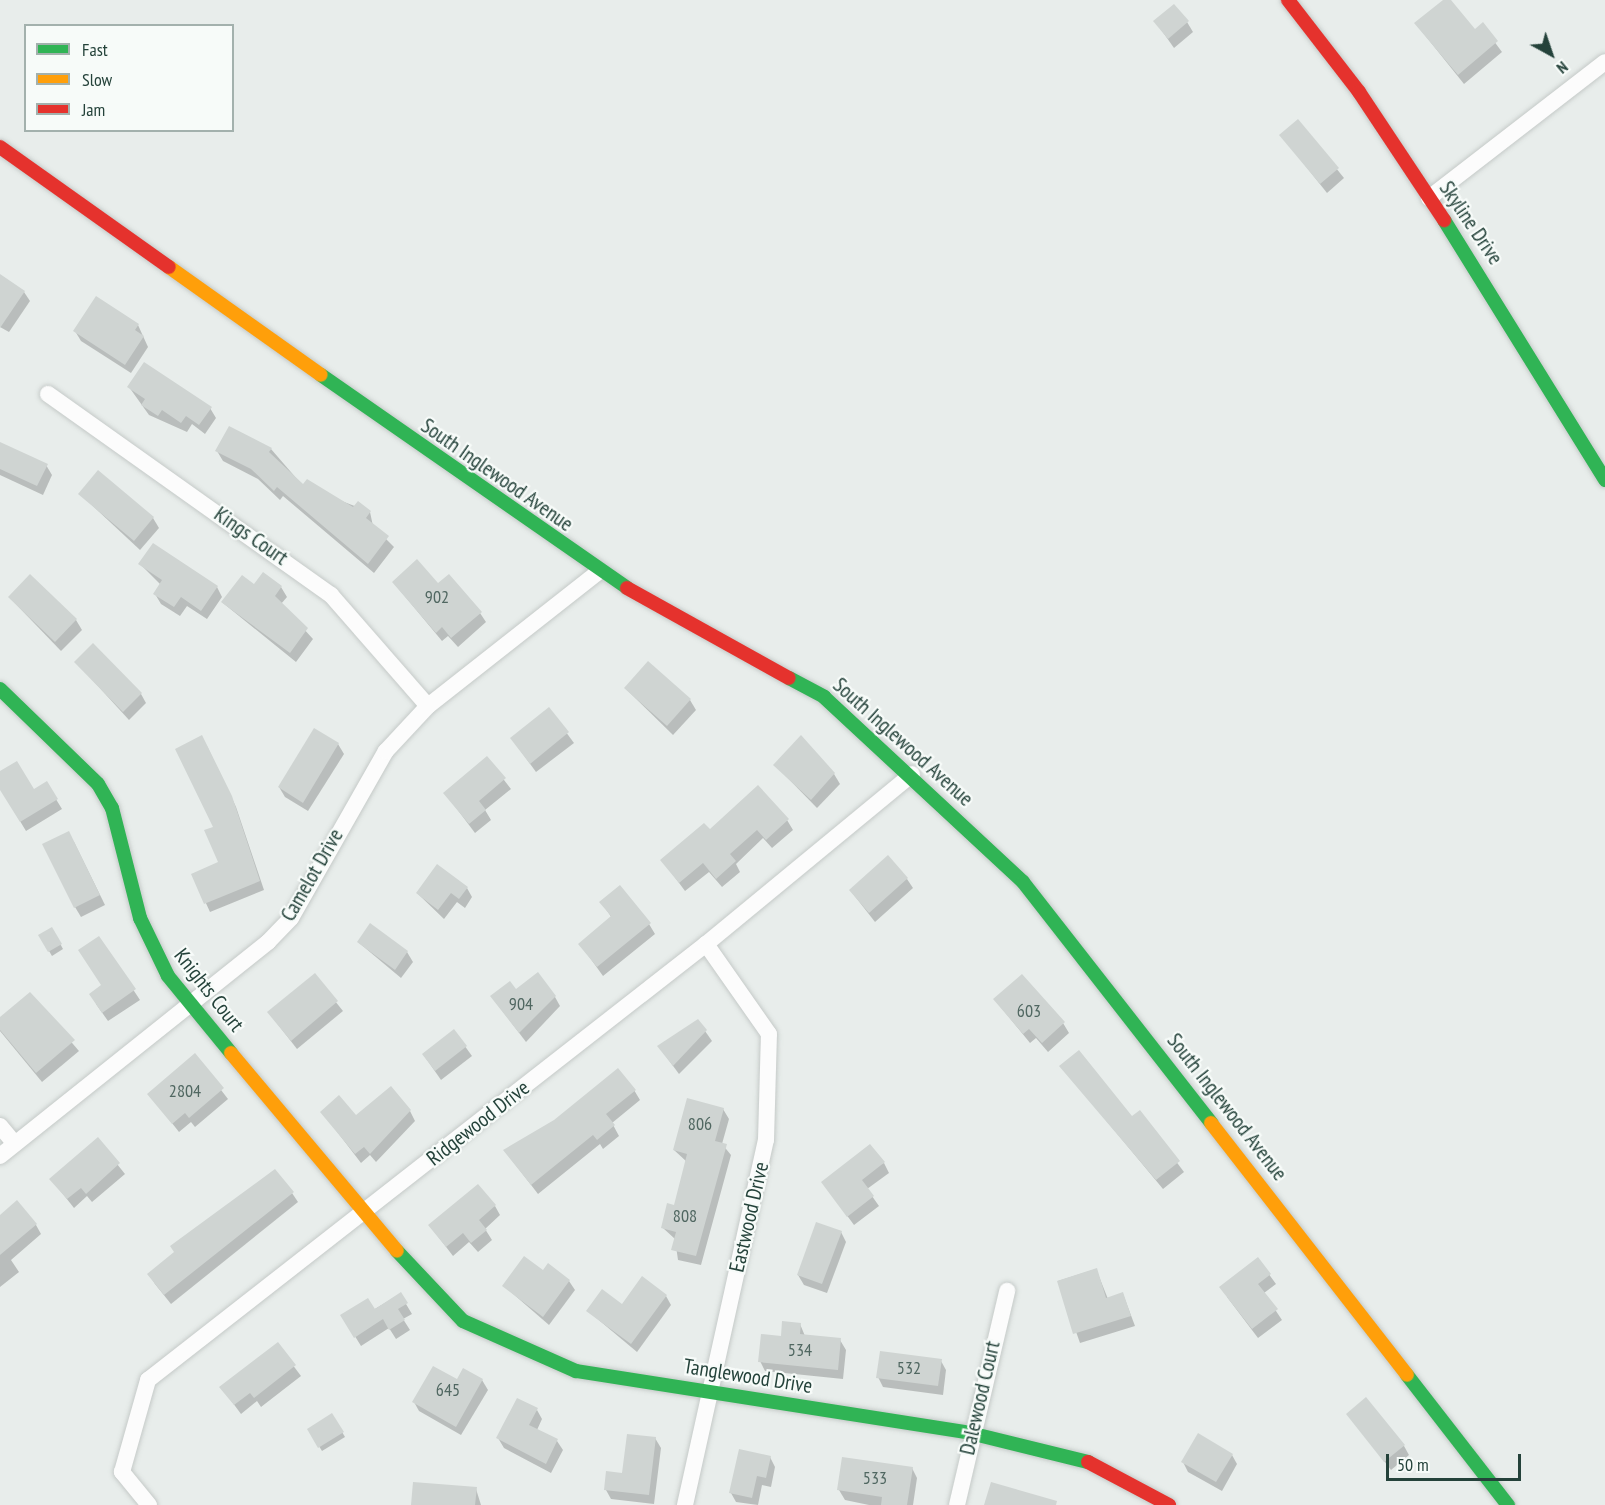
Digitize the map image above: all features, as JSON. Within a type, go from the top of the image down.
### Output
[{"type":"street","name":"Skyline Drive","points":[[1288,0],[1359,92],[1429,198],[1605,480]]},
{"type":"street","points":[[1429,198],[1605,62]]},
{"type":"street","name":"South Inglewood Avenue","points":[[0,147],[598,572],[824,697],[912,774],[1023,882],[1508,1505]]},
{"type":"street","name":"Kings Court","points":[[48,394],[331,595],[428,706]]},
{"type":"street","name":"Camelot Drive","points":[[0,1156],[191,1004],[291,918],[361,787],[428,706],[598,572]]},
{"type":"street","name":"Knights Court","points":[[0,689],[98,784],[112,808],[152,950],[191,1004],[362,1214]]},
{"type":"street","name":"Ridgewood Drive","points":[[149,1505],[122,1472],[148,1380],[706,944],[912,774]]},
{"type":"street","name":"Eastwood Drive","points":[[685,1505],[766,1140],[769,1034],[706,944]]},
{"type":"street","points":[[0,1126],[15,1144]]},
{"type":"street","name":"Tanglewood Drive","points":[[362,1214],[463,1321],[576,1371],[970,1433],[1077,1456],[1169,1505]]},
{"type":"street","name":"Dalewood Court","points":[[957,1505],[970,1433],[1007,1291]]},
{"type":"building","points":[[1443,0],[1451,0],[1475,29],[1483,22],[1498,41],[1458,75],[1414,23]]},
{"type":"building","points":[[1174,4],[1189,21],[1168,39],[1153,21]]},
{"type":"building","points":[[1298,119],[1339,168],[1320,184],[1279,135]]},
{"type":"building","points":[[0,274],[25,291],[0,328]]},
{"type":"building","points":[[96,296],[139,324],[135,330],[144,336],[125,365],[73,331]]},
{"type":"building","points":[[144,362],[212,407],[199,425],[186,416],[181,423],[162,410],[158,416],[141,405],[145,399],[127,387]]},
{"type":"building","points":[[229,426],[272,448],[269,452],[303,484],[307,479],[353,507],[358,501],[371,511],[366,518],[389,536],[368,564],[277,487],[274,491],[251,469],[215,451]]},
{"type":"building","points":[[0,442],[48,464],[37,486],[0,469]]},
{"type":"building","points":[[98,470],[154,517],[134,541],[78,494]]},
{"type":"building","points":[[153,543],[218,586],[201,611],[181,597],[174,607],[153,594],[162,580],[138,564]]},
{"type":"building","points":[[417,559],[438,583],[449,574],[482,612],[451,638],[442,627],[436,633],[392,582]]},
{"type":"building","points":[[263,572],[282,586],[275,596],[308,628],[290,653],[221,602],[242,575],[254,584]]},
{"type":"building","points":[[30,574],[77,619],[55,642],[8,597]]},
{"type":"building","points":[[93,643],[142,693],[123,712],[74,662]]},
{"type":"building","points":[[648,661],[691,699],[667,726],[624,688]]},
{"type":"building","points":[[549,707],[569,732],[530,764],[510,738]]},
{"type":"building","points":[[314,728],[339,743],[303,803],[278,787]]},
{"type":"building","points":[[202,735],[232,796],[260,881],[204,904],[191,874],[218,862],[204,830],[213,827],[175,749]]},
{"type":"building","points":[[801,735],[835,773],[811,800],[773,765]]},
{"type":"building","points":[[487,756],[506,778],[479,801],[486,810],[469,824],[443,793]]},
{"type":"building","points":[[17,761],[34,789],[47,781],[58,799],[20,822],[0,790],[0,771]]},
{"type":"building","points":[[758,785],[789,819],[766,840],[757,830],[730,854],[736,861],[716,879],[703,863],[679,883],[660,860],[704,823],[710,829]]},
{"type":"building","points":[[69,831],[100,895],[74,908],[42,844]]},
{"type":"building","points":[[888,855],[908,878],[869,913],[849,890]]},
{"type":"building","points":[[437,864],[468,887],[459,899],[451,893],[438,910],[416,893]]},
{"type":"building","points":[[620,885],[651,923],[597,967],[578,944],[611,916],[599,902]]},
{"type":"building","points":[[370,923],[408,951],[395,970],[357,942]]},
{"type":"building","points":[[52,927],[62,944],[48,952],[38,935]]},
{"type":"building","points":[[99,936],[136,989],[102,1013],[89,994],[101,985],[78,950]]},
{"type":"building","points":[[538,972],[556,996],[519,1033],[490,996],[510,981],[516,989]]},
{"type":"building","points":[[315,973],[338,1001],[291,1041],[267,1012]]},
{"type":"building","points":[[1022,974],[1065,1022],[1042,1043],[1029,1029],[1023,1034],[993,999]]},
{"type":"building","points":[[30,992],[75,1040],[36,1073],[0,1030],[0,1017]]},
{"type":"building","points":[[698,1019],[707,1030],[673,1066],[657,1046]]},
{"type":"building","points":[[454,1029],[467,1046],[435,1071],[422,1054]]},
{"type":"building","points":[[1079,1050],[1132,1116],[1140,1110],[1180,1161],[1156,1180],[1059,1066]]},
{"type":"building","points":[[195,1053],[224,1088],[189,1118],[185,1113],[172,1124],[147,1094]]},
{"type":"building","points":[[618,1068],[636,1090],[606,1114],[615,1125],[597,1140],[593,1135],[531,1185],[503,1150],[554,1120]]},
{"type":"building","points":[[391,1086],[411,1110],[370,1154],[364,1147],[355,1154],[320,1112],[339,1095],[356,1115]]},
{"type":"building","points":[[687,1098],[724,1108],[715,1141],[727,1144],[696,1256],[671,1250],[676,1232],[661,1228],[667,1203],[674,1205],[687,1154],[673,1150]]},
{"type":"building","points":[[98,1137],[120,1163],[86,1194],[81,1188],[67,1199],[49,1179]]},
{"type":"building","points":[[870,1144],[885,1162],[862,1180],[874,1196],[847,1217],[821,1182]]},
{"type":"building","points":[[275,1169],[294,1192],[164,1295],[147,1274],[174,1252],[170,1246]]},
{"type":"building","points":[[478,1184],[496,1205],[479,1220],[487,1230],[471,1243],[463,1233],[446,1247],[428,1225]]},
{"type":"building","points":[[17,1200],[37,1224],[0,1255],[0,1215]]},
{"type":"building","points":[[816,1222],[842,1231],[822,1284],[797,1275]]},
{"type":"building","points":[[524,1256],[543,1270],[548,1263],[570,1280],[543,1317],[502,1286]]},
{"type":"building","points":[[1258,1257],[1271,1274],[1258,1284],[1278,1309],[1252,1329],[1219,1287]]},
{"type":"building","points":[[1097,1268],[1106,1298],[1123,1292],[1131,1316],[1073,1334],[1057,1281]]},
{"type":"building","points":[[642,1276],[667,1295],[631,1344],[586,1311],[602,1289],[622,1304]]},
{"type":"building","points":[[401,1292],[408,1303],[398,1309],[405,1320],[389,1330],[383,1319],[354,1338],[340,1315],[368,1298],[375,1309]]},
{"type":"building","points":[[782,1321],[801,1323],[800,1334],[841,1338],[838,1370],[758,1362],[761,1334],[781,1336]]},
{"type":"building","points":[[278,1342],[296,1365],[254,1398],[250,1393],[234,1405],[219,1387]]},
{"type":"building","points":[[880,1351],[942,1359],[938,1386],[876,1378]]},
{"type":"building","points":[[433,1366],[457,1379],[463,1368],[483,1379],[456,1427],[412,1402]]},
{"type":"building","points":[[1366,1397],[1405,1445],[1384,1462],[1346,1414]]},
{"type":"building","points":[[517,1398],[538,1408],[529,1425],[558,1439],[546,1464],[496,1438]]},
{"type":"building","points":[[332,1413],[344,1432],[318,1448],[307,1429]]},
{"type":"building","points":[[1198,1433],[1233,1454],[1216,1482],[1181,1462]]},
{"type":"building","points":[[627,1434],[656,1437],[649,1495],[604,1490],[606,1471],[622,1473]]},
{"type":"building","points":[[739,1449],[771,1456],[766,1478],[757,1476],[752,1498],[729,1493]]},
{"type":"building","points":[[842,1457],[913,1467],[907,1505],[881,1505],[882,1497],[837,1490]]},
{"type":"building","points":[[413,1482],[477,1487],[475,1505],[411,1505]]},
{"type":"building","points":[[991,1482],[1057,1501],[1056,1505],[984,1505]]},
{"type":"traffic: fast","points":[[1444,220],[1605,480]]},
{"type":"traffic: fast","points":[[321,375],[627,588]]},
{"type":"traffic: fast","points":[[789,678],[824,697],[1023,882],[1211,1123]]},
{"type":"traffic: fast","points":[[0,689],[98,784],[112,808],[140,918],[168,976],[231,1053]]},
{"type":"traffic: fast","points":[[397,1251],[463,1321],[576,1371],[970,1433],[1088,1462]]},
{"type":"traffic: fast","points":[[1407,1375],[1508,1505]]},
{"type":"traffic: slow","points":[[169,267],[321,375]]},
{"type":"traffic: slow","points":[[231,1053],[397,1251]]},
{"type":"traffic: slow","points":[[1211,1123],[1407,1375]]},
{"type":"traffic: jam","points":[[1288,0],[1359,92],[1444,220]]},
{"type":"traffic: jam","points":[[0,147],[169,267]]},
{"type":"traffic: jam","points":[[627,588],[789,678]]},
{"type":"traffic: jam","points":[[1088,1462],[1169,1505]]}]
